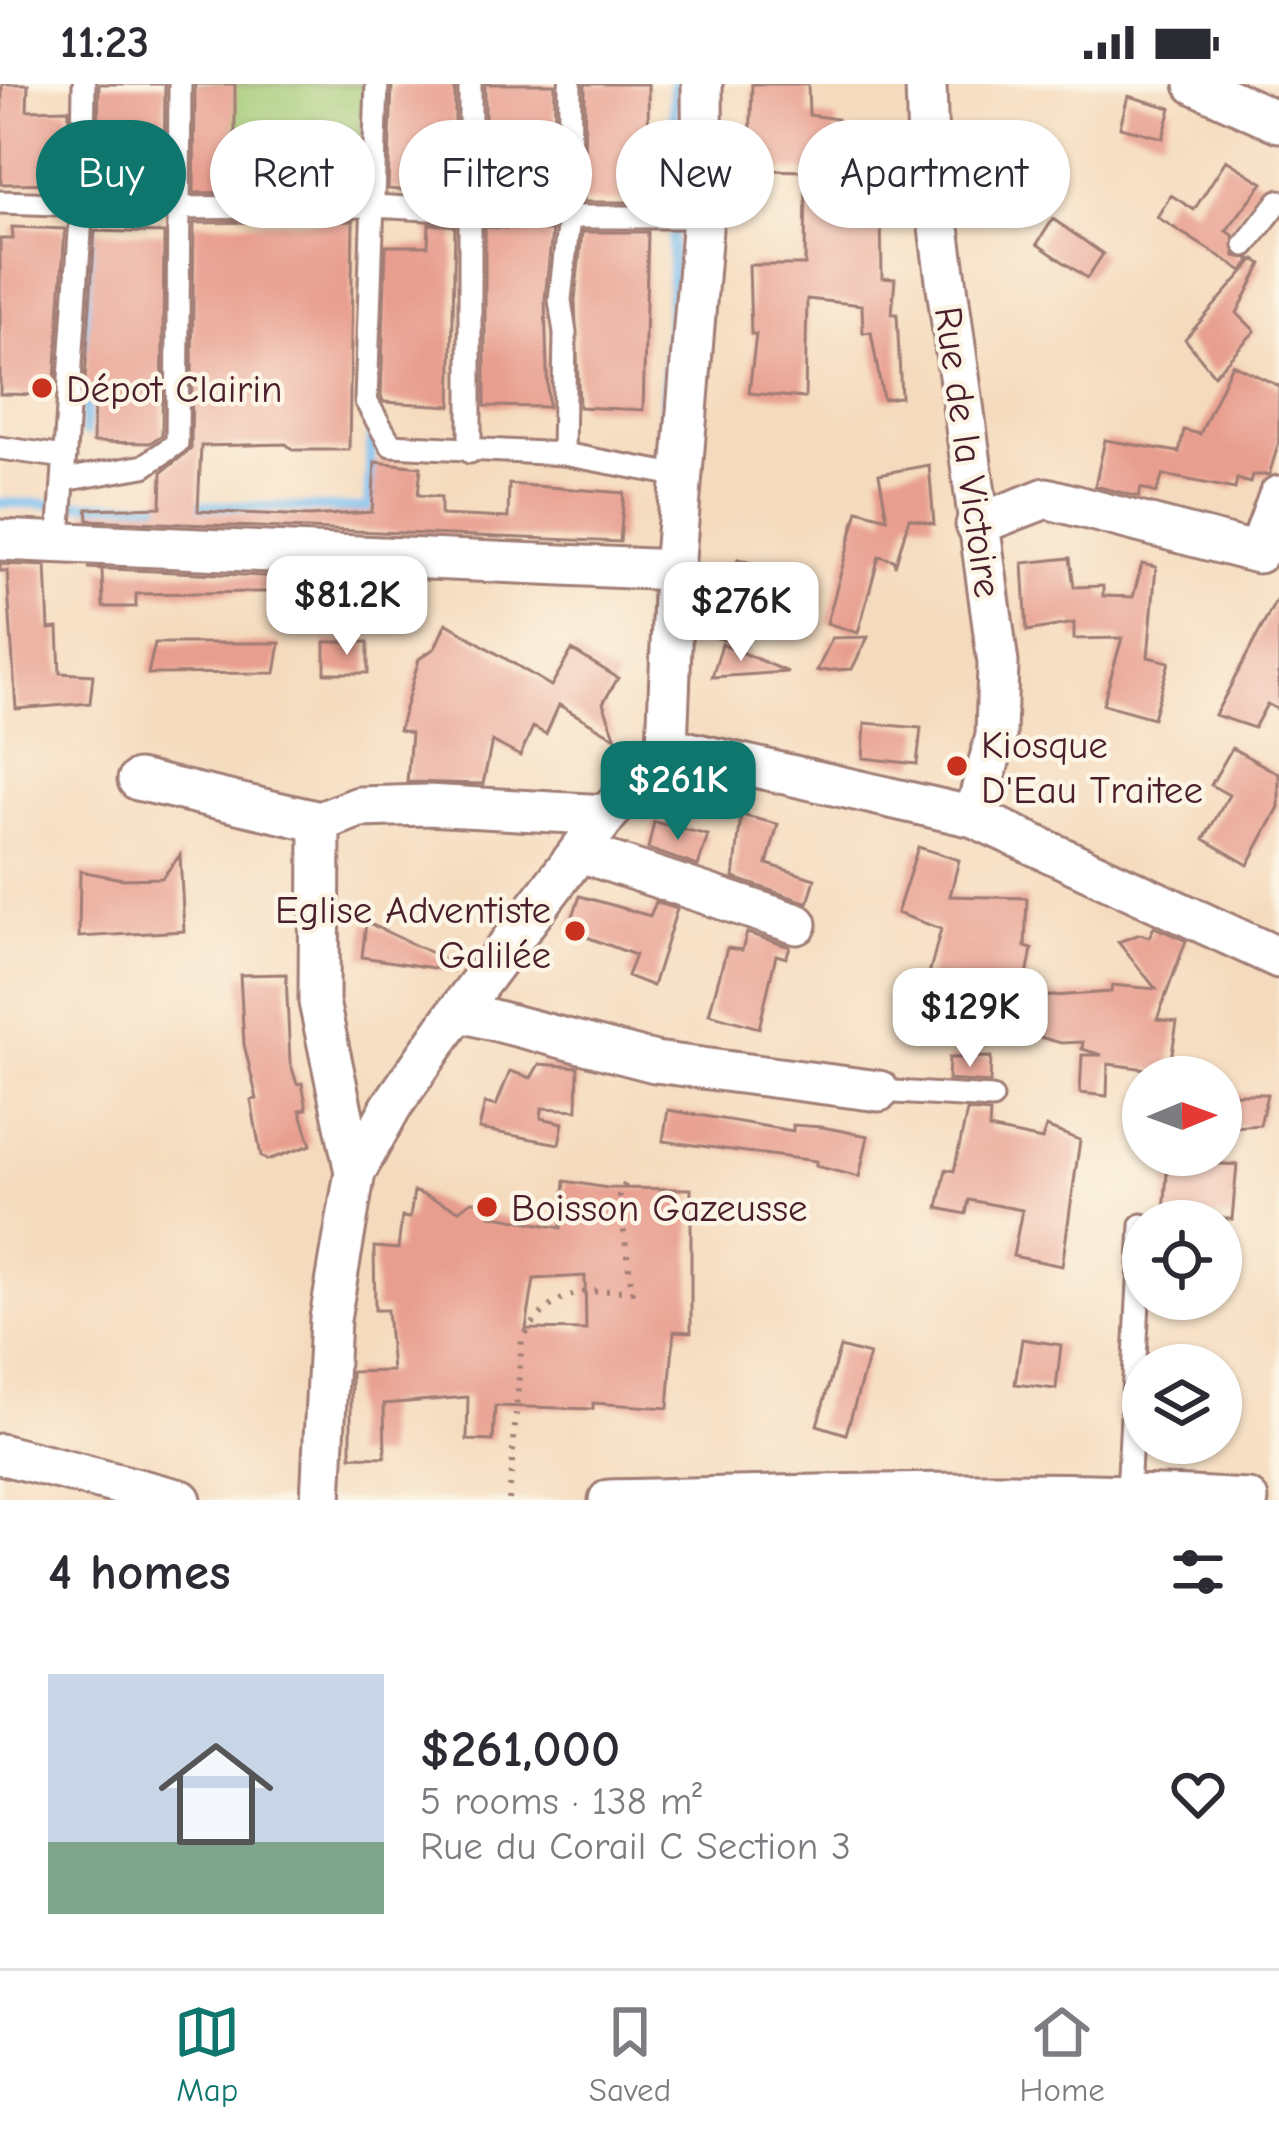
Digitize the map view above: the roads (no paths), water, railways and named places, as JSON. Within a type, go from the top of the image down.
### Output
[{"type":"street","points":[[702,84],[702,120]]},
{"type":"street","name":"Rue de la Victoire","points":[[926,84],[927,120]]},
{"type":"street","points":[[1196,84],[1279,122]]},
{"type":"street","points":[[321,1500],[330,1318],[355,1172],[391,1108],[458,1011],[608,815],[667,747],[674,569],[702,228]]},
{"type":"street","name":"Rue de la Victoire","points":[[938,228],[998,663],[996,736],[974,817]]},
{"type":"street","points":[[976,525],[1046,499],[1258,553],[1279,496]]},
{"type":"street","points":[[0,540],[674,569]]},
{"type":"street","points":[[667,747],[974,817],[1279,958]]},
{"type":"street","points":[[138,780],[320,822],[359,807],[608,815]]},
{"type":"street","points":[[320,822],[319,1002],[355,1172]]},
{"type":"street","points":[[580,852],[797,924]]},
{"type":"street","points":[[458,1011],[655,1062],[879,1091]]},
{"type":"street","points":[[0,1454],[181,1500]]},
{"type":"street","points":[[609,1500],[1128,1493],[1248,1500]]},
{"type":"lane","points":[[83,120],[84,84]]},
{"type":"lane","points":[[179,120],[180,84]]},
{"type":"lane","points":[[375,145],[377,84]]},
{"type":"lane","points":[[469,120],[470,84]]},
{"type":"lane","points":[[569,120],[570,84]]},
{"type":"lane","points":[[0,202],[36,202]]},
{"type":"lane","points":[[1245,245],[1279,202]]},
{"type":"lane","points":[[59,540],[80,228]]},
{"type":"lane","points":[[0,448],[64,468],[144,466],[177,443],[177,228]]},
{"type":"lane","points":[[372,228],[366,401],[391,445],[563,454],[682,476]]},
{"type":"lane","points":[[469,228],[474,306],[470,452]]},
{"type":"lane","points":[[563,454],[565,333],[560,300],[567,228]]},
{"type":"lane","points":[[879,1091],[992,1097]]},
{"type":"lane","points":[[1128,1493],[1137,1320]]},
{"type":"waterway","points":[[662,451],[672,275],[674,84]]},
{"type":"waterway","points":[[88,347],[91,228]]},
{"type":"waterway","points":[[85,432],[87,384]]},
{"type":"waterway","points":[[189,505],[368,509],[372,419]]},
{"type":"waterway","points":[[0,503],[171,505]]},
{"type":"place","name":"Dépot Clairin","points":[[42,388]]},
{"type":"place","name":"Kiosque D'Eau Traitee","points":[[957,766]]},
{"type":"place","name":"Eglise Adventiste Galilée","points":[[575,931]]},
{"type":"place","name":"Boisson Gazeusse","points":[[487,1207]]}]
